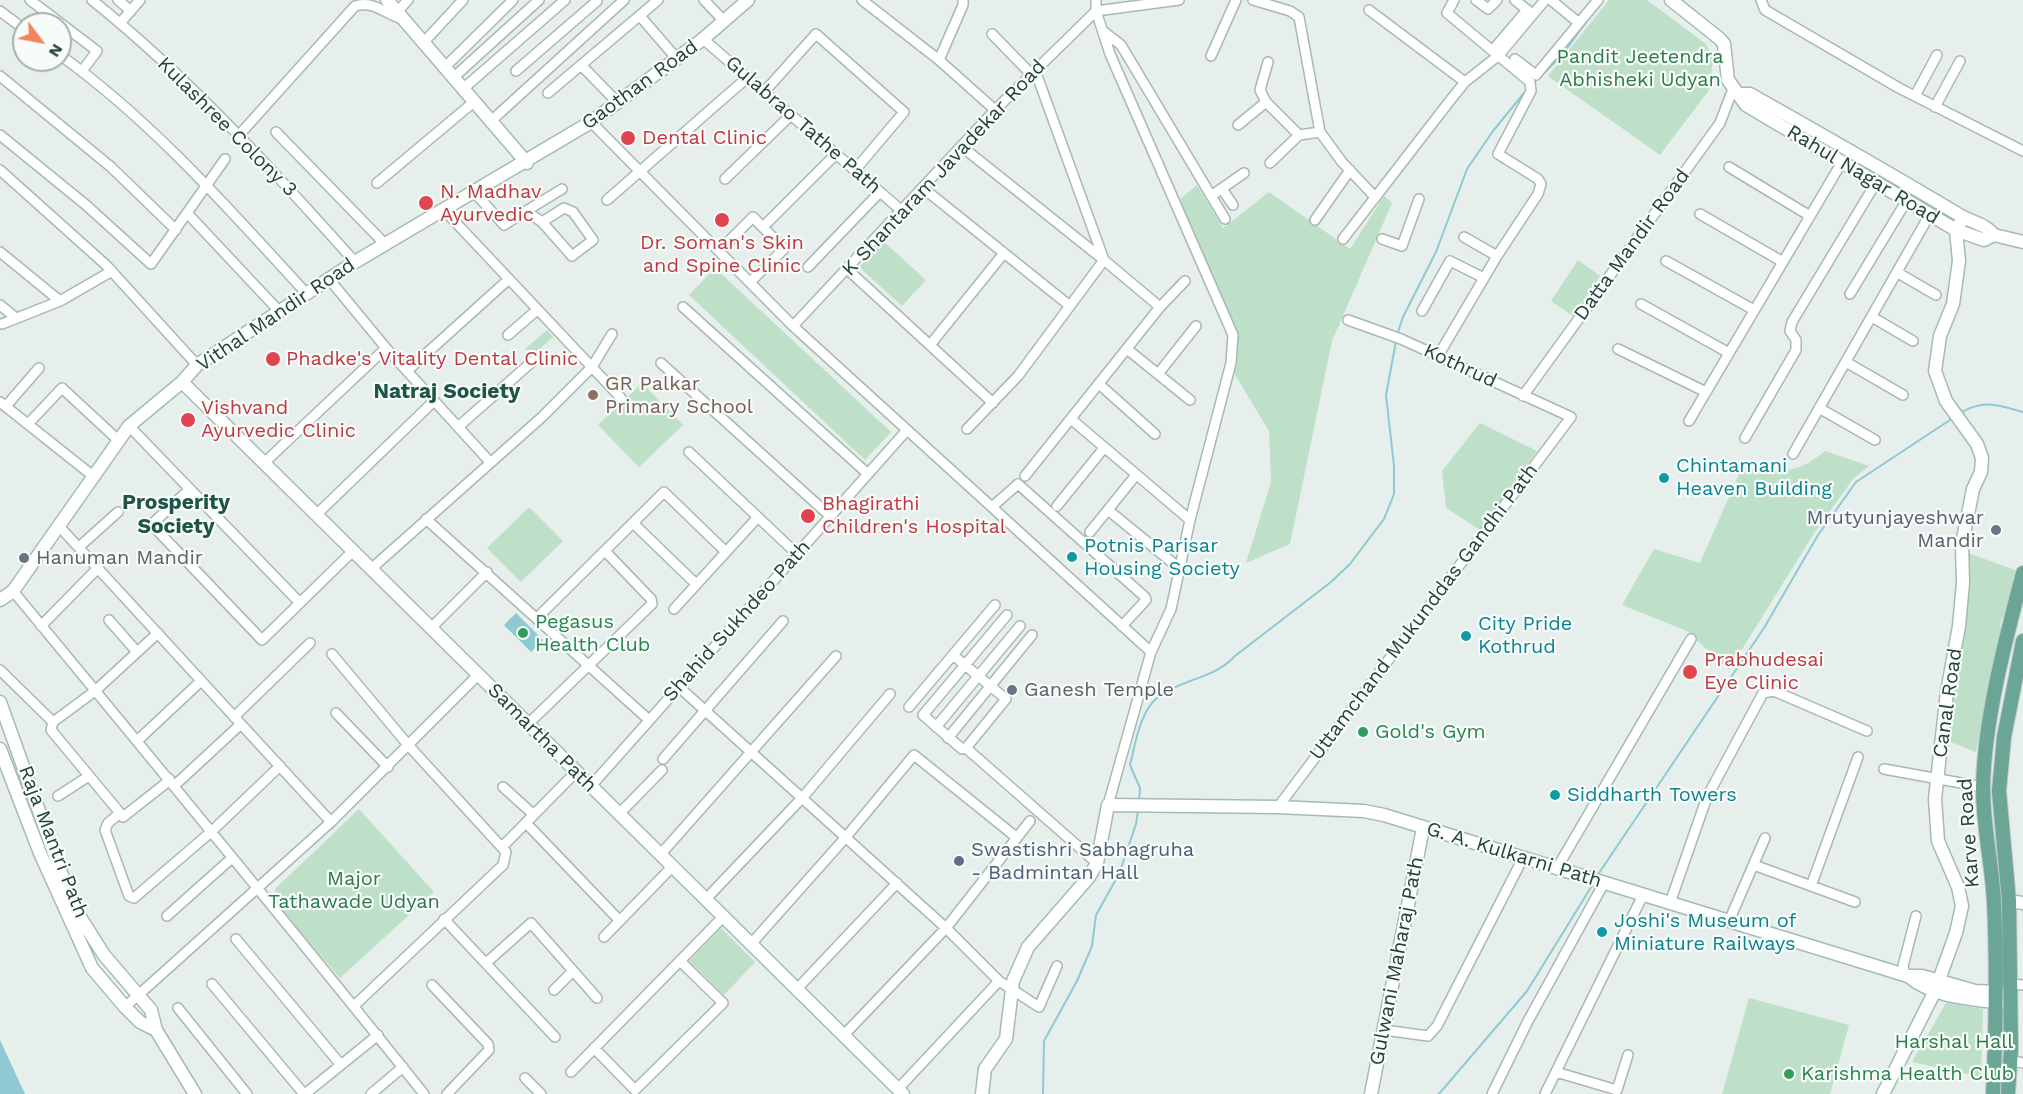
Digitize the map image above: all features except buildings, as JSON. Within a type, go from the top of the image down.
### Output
[{"type":"main road","name":"Karve Road","points":[[1993,1094],[1996,997],[1994,902],[1983,787],[1989,734],[2023,573]]},
{"type":"main road","name":"Karve Road","points":[[2008,1094],[2017,1062],[2014,991],[2016,902],[2000,774],[2023,641]]},
{"type":"street","points":[[30,0],[97,51],[82,71]]},
{"type":"street","name":"Kulashree Colony 3","points":[[92,0],[240,134],[355,262]]},
{"type":"street","points":[[118,0],[130,11]]},
{"type":"street","points":[[120,23],[140,0]]},
{"type":"street","points":[[387,0],[527,163]]},
{"type":"street","points":[[402,16],[408,0]]},
{"type":"street","points":[[424,42],[463,0]]},
{"type":"street","points":[[445,67],[513,0]]},
{"type":"street","points":[[454,77],[539,0]]},
{"type":"street","points":[[464,88],[565,0]]},
{"type":"street","points":[[516,71],[598,0],[609,14]]},
{"type":"street","points":[[491,120],[624,0]]},
{"type":"street","points":[[548,93],[658,0]]},
{"type":"street","points":[[704,0],[724,21]]},
{"type":"street","name":"Gaothan Road","points":[[527,163],[618,103],[703,39],[748,0]]},
{"type":"street","points":[[862,0],[939,60],[995,110]]},
{"type":"street","points":[[939,60],[963,5],[963,0]]},
{"type":"street","points":[[982,1094],[985,1069],[1006,1039],[1010,990],[1028,948],[1089,878],[1097,863],[1108,805],[1151,652],[1171,609],[1190,520],[1231,363],[1233,335],[1102,31],[1096,10],[1096,0]]},
{"type":"street","points":[[1096,10],[1179,0]]},
{"type":"street","points":[[1211,56],[1236,0]]},
{"type":"street","points":[[1253,0],[1290,11],[1299,17],[1320,132],[1375,197]]},
{"type":"street","points":[[1438,356],[1497,256],[1538,194],[1541,184],[1538,179],[1498,154],[1531,91],[1527,78],[1447,13],[1454,0]]},
{"type":"street","points":[[1476,0],[1488,9],[1497,0]]},
{"type":"street","points":[[1515,0],[1530,12]]},
{"type":"street","points":[[1343,239],[1466,82],[1496,52],[1530,12],[1545,0]]},
{"type":"street","points":[[1551,0],[1580,23]]},
{"type":"street","points":[[1515,59],[1536,75],[1598,0]]},
{"type":"street","points":[[1761,0],[1765,10],[1935,107],[2023,151]]},
{"type":"street","points":[[240,134],[355,6],[363,1],[372,2],[390,15],[402,16]]},
{"type":"street","points":[[1678,2],[1724,44],[1726,72],[1736,92]]},
{"type":"street","name":"K Shantaram Javadekar Road","points":[[793,326],[995,110],[1096,10]]},
{"type":"street","points":[[1369,10],[1466,82]]},
{"type":"street","points":[[640,16],[677,59]]},
{"type":"street","points":[[1102,31],[1121,45],[1225,219]]},
{"type":"street","points":[[765,91],[816,34],[904,112],[855,170]]},
{"type":"street","points":[[992,34],[1033,72],[1104,260]]},
{"type":"street","name":"Gulabrao Tathe Path","points":[[703,39],[902,211]]},
{"type":"street","points":[[1915,96],[1937,55]]},
{"type":"street","points":[[1935,107],[1960,61]]},
{"type":"street","points":[[1268,62],[1260,90],[1266,102],[1299,135]]},
{"type":"street","points":[[72,64],[144,124],[207,186],[306,293]]},
{"type":"street","points":[[581,65],[618,103]]},
{"type":"street","points":[[0,76],[111,167],[176,230]]},
{"type":"street","points":[[607,200],[748,77]]},
{"type":"street","name":"Rahul Nagar Road","points":[[1736,92],[1746,105],[1956,230],[1984,240],[1994,235]]},
{"type":"street","name":"Rahul Nagar Road","points":[[1736,92],[1750,94],[1883,169],[1963,218],[1988,227],[1994,235],[2023,242]]},
{"type":"street","name":"Datta Mandir Road","points":[[1523,396],[1720,123],[1736,92]]},
{"type":"street","points":[[377,183],[475,101]]},
{"type":"street","points":[[1238,125],[1266,102]]},
{"type":"street","points":[[725,179],[791,114]]},
{"type":"street","points":[[591,122],[793,326],[1151,652]]},
{"type":"street","points":[[276,132],[385,244]]},
{"type":"street","points":[[1270,164],[1299,135],[1320,132]]},
{"type":"street","points":[[0,135],[86,206],[151,264],[225,159]]},
{"type":"street","points":[[961,146],[1160,307]]},
{"type":"street","points":[[763,227],[836,154]]},
{"type":"street","points":[[1689,421],[1842,162]]},
{"type":"street","name":"Vithal Mandir Road","points":[[0,600],[12,591],[129,426],[182,382],[197,365],[355,262],[443,209],[527,163]]},
{"type":"street","points":[[1729,166],[1810,216]]},
{"type":"street","points":[[0,170],[112,271],[197,365]]},
{"type":"street","points":[[1314,220],[1350,170]]},
{"type":"street","points":[[1211,196],[1244,172]]},
{"type":"street","points":[[1745,438],[1796,350],[1796,340],[1790,331],[1792,322],[1877,181]]},
{"type":"street","points":[[474,192],[504,225],[562,189]]},
{"type":"street","points":[[923,189],[1070,306]]},
{"type":"street","points":[[1222,189],[1233,205]]},
{"type":"street","points":[[808,267],[880,192]]},
{"type":"street","points":[[1382,240],[1402,246],[1419,200]]},
{"type":"street","points":[[1850,294],[1907,200]]},
{"type":"street","points":[[526,211],[542,222],[572,256],[593,240],[573,212],[564,208],[542,222]]},
{"type":"street","points":[[443,209],[621,398]]},
{"type":"street","points":[[188,213],[279,311]]},
{"type":"street","points":[[1792,454],[1898,273],[1930,213]]},
{"type":"street","points":[[1700,214],[1783,262]]},
{"type":"street","points":[[719,251],[753,217],[784,249],[750,282]]},
{"type":"street","points":[[1956,230],[1963,218]]},
{"type":"street","name":"Canal Road","points":[[1883,1094],[1937,986],[1956,933],[1962,906],[1958,887],[1938,841],[1935,799],[1947,692],[1959,626],[1963,584],[1962,544],[1973,489],[1981,472],[1982,458],[1939,387],[1935,371],[1940,336],[1953,304],[1959,261],[1956,230]]},
{"type":"street","points":[[1464,237],[1497,256]]},
{"type":"street","points":[[0,252],[60,301]]},
{"type":"street","points":[[930,345],[1004,253]]},
{"type":"street","points":[[968,429],[1018,376],[1104,260]]},
{"type":"street","points":[[1422,311],[1450,261],[1484,278]]},
{"type":"street","points":[[1666,261],[1754,310]]},
{"type":"street","points":[[847,269],[993,403]]},
{"type":"street","points":[[2,324],[60,301],[112,271]]},
{"type":"street","points":[[1898,273],[1936,295]]},
{"type":"street","points":[[329,279],[386,348],[490,462]]},
{"type":"street","points":[[407,371],[509,279]]},
{"type":"street","points":[[1025,476],[1160,307],[1185,281]]},
{"type":"street","points":[[1641,304],[1729,353]]},
{"type":"street","points":[[0,305],[15,318]]},
{"type":"street","points":[[683,307],[868,474]]},
{"type":"street","points":[[508,335],[537,310]]},
{"type":"street","points":[[1872,317],[1912,341]]},
{"type":"street","name":"Kothrud","points":[[1348,320],[1401,339],[1571,417]]},
{"type":"street","points":[[1158,374],[1196,326]]},
{"type":"street","points":[[371,568],[542,417],[592,367],[612,334]]},
{"type":"street","points":[[264,463],[386,348]]},
{"type":"street","points":[[1127,349],[1190,400]]},
{"type":"street","points":[[1618,349],[1706,392]]},
{"type":"street","points":[[458,427],[534,360]]},
{"type":"street","points":[[1846,362],[1903,395]]},
{"type":"street","points":[[661,363],[830,516]]},
{"type":"street","points":[[39,368],[3,404],[93,476]]},
{"type":"street","name":"Samartha Path","points":[[182,382],[900,1091]]},
{"type":"street","points":[[1099,384],[1155,434]]},
{"type":"street","points":[[28,424],[62,388],[118,440]]},
{"type":"street","points":[[316,515],[434,400]]},
{"type":"street","points":[[1819,408],[1875,440]]},
{"type":"street","name":"Uttamchand Mukunddas Gandhi Path","points":[[1278,807],[1571,417]]},
{"type":"street","points":[[1071,419],[1190,520]]},
{"type":"street","points":[[129,426],[300,603]]},
{"type":"street","name":"Shahid Sukhdeo Path","points":[[591,786],[907,430]]},
{"type":"street","points":[[1057,506],[1104,448]]},
{"type":"street","points":[[689,452],[797,554]]},
{"type":"street","points":[[1090,532],[1136,475]]},
{"type":"street","points":[[992,507],[1018,484],[1145,597],[1146,600],[1122,626]]},
{"type":"street","points":[[190,489],[153,523],[169,543],[262,640],[353,551]]},
{"type":"street","points":[[537,618],[664,492],[726,552]]},
{"type":"street","points":[[1108,510],[1179,568]]},
{"type":"street","points":[[79,548],[118,512]]},
{"type":"street","points":[[674,609],[758,517]]},
{"type":"street","points":[[426,519],[649,720]]},
{"type":"street","points":[[633,523],[696,584]]},
{"type":"street","points":[[58,525],[331,822]]},
{"type":"street","points":[[528,724],[590,666],[652,602],[604,551]]},
{"type":"street","points":[[41,626],[98,568]]},
{"type":"street","points":[[431,628],[487,572]]},
{"type":"street","points":[[12,591],[95,691],[137,741],[166,777],[170,780],[123,817],[51,730],[53,723],[95,691],[158,633]]},
{"type":"street","points":[[909,707],[995,605]]},
{"type":"street","points":[[1007,615],[923,715],[962,749],[966,748],[1097,863]]},
{"type":"street","points":[[109,620],[137,652]]},
{"type":"street","points":[[663,759],[783,621]]},
{"type":"street","points":[[936,727],[1020,626]]},
{"type":"street","points":[[948,738],[1032,635]]},
{"type":"street","points":[[1557,868],[1690,639]]},
{"type":"street","points":[[174,786],[310,643]]},
{"type":"street","points":[[332,654],[409,746],[502,847],[507,859],[355,1005]]},
{"type":"street","points":[[953,655],[1006,699],[966,748]]},
{"type":"street","points":[[660,855],[836,656]]},
{"type":"street","points":[[0,670],[53,723]]},
{"type":"street","points":[[125,1007],[331,822],[478,675]]},
{"type":"street","points":[[137,741],[201,681]]},
{"type":"street","points":[[679,687],[803,797],[1010,990],[1039,1007],[1057,966]]},
{"type":"street","points":[[1670,903],[1707,797],[1763,693],[1774,691],[1867,732]]},
{"type":"street","points":[[706,899],[803,797],[890,694]]},
{"type":"street","name":"Raja Mantri Path","points":[[0,702],[73,906],[104,955],[152,1010],[156,1030],[195,1094]]},
{"type":"street","points":[[336,713],[388,767]]},
{"type":"street","points":[[0,749],[79,944],[92,968],[140,1022],[156,1030]]},
{"type":"street","points":[[751,944],[846,837],[914,754],[1016,837]]},
{"type":"street","points":[[1811,886],[1858,757]]},
{"type":"street","points":[[120,813],[108,823],[105,830],[129,896],[134,898],[212,831],[280,766]]},
{"type":"street","points":[[1884,769],[1938,781],[1983,787]]},
{"type":"street","points":[[619,814],[663,770]]},
{"type":"street","points":[[502,847],[576,772]]},
{"type":"street","points":[[58,796],[89,776]]},
{"type":"street","points":[[166,777],[212,831],[257,890],[355,1005],[424,1094]]},
{"type":"street","points":[[503,787],[534,815]]},
{"type":"street","name":"G. A. Kulkarni Path","points":[[1108,805],[1278,807],[1364,811],[1907,976],[1918,985],[1937,986],[1973,1001],[2014,991]]},
{"type":"street","points":[[843,1036],[946,928],[1030,820]]},
{"type":"street","points":[[526,823],[620,921]]},
{"type":"street","name":"Gulwani Maharaj Path","points":[[1371,1094],[1423,828]]},
{"type":"street","points":[[1729,921],[1765,838]]},
{"type":"street","points":[[167,916],[232,858]]},
{"type":"street","points":[[1384,1030],[1428,1036],[1437,1026],[1523,858]]},
{"type":"street","points":[[1754,865],[1856,902]]},
{"type":"street","points":[[604,937],[672,867]]},
{"type":"street","points":[[1492,1094],[1528,1022],[1604,883]]},
{"type":"street","points":[[796,990],[897,884]]},
{"type":"street","points":[[1545,1094],[1643,895]]},
{"type":"street","points":[[571,1072],[724,916]]},
{"type":"street","points":[[1907,976],[1903,966],[1916,916]]},
{"type":"street","points":[[444,919],[555,1037]]},
{"type":"street","points":[[486,963],[531,923],[597,998]]},
{"type":"street","points":[[236,939],[341,1065]]},
{"type":"street","points":[[594,1048],[633,1092],[723,1003],[680,961]]},
{"type":"street","points":[[554,990],[573,971]]},
{"type":"street","points":[[900,1091],[999,981]]},
{"type":"street","points":[[212,984],[305,1094],[378,1035]]},
{"type":"street","points":[[432,985],[488,1044],[489,1050],[447,1094]]},
{"type":"street","points":[[178,1008],[247,1094]]},
{"type":"street","points":[[1556,1072],[1617,1090],[1628,1054]]},
{"type":"street","points":[[371,1094],[403,1067]]},
{"type":"street","points":[[525,1078],[536,1092]]},
{"type":"green space","name":"Pandit Jeetendra Abhisheki Udyan","points":[[1609,0],[1647,0],[1706,44],[1713,60],[1709,90],[1660,155],[1548,76]]},
{"type":"green space","points":[[1197,185],[1223,228],[1269,192],[1350,249],[1384,196],[1392,203],[1332,341],[1290,544],[1246,563],[1271,482],[1269,431],[1234,373],[1237,334],[1178,201]]},
{"type":"green space","points":[[883,241],[926,280],[902,306],[859,267]]},
{"type":"green space","points":[[1578,260],[1600,276],[1573,316],[1551,301]]},
{"type":"green space","points":[[715,268],[891,432],[865,460],[689,295]]},
{"type":"green space","points":[[547,330],[553,337],[532,356],[525,349]]},
{"type":"green space","points":[[642,383],[683,425],[639,467],[598,425]]},
{"type":"green space","points":[[1480,423],[1537,451],[1480,530],[1446,508],[1442,471]]},
{"type":"green space","points":[[1825,451],[1869,466],[1853,479],[1815,532],[1729,670],[1687,631],[1622,605],[1654,549],[1700,563],[1742,467],[1786,470],[1804,465]]},
{"type":"green space","points":[[529,507],[563,541],[521,582],[487,548]]},
{"type":"green space","points":[[1968,553],[2015,570],[2005,617],[2002,617],[2000,626],[2003,627],[1976,752],[1948,741],[1967,599]]},
{"type":"green space","name":"Major Tathawade Udyan","points":[[359,809],[434,892],[340,978],[281,911],[275,899],[275,889]]},
{"type":"green space","points":[[721,928],[755,962],[724,995],[689,961]]},
{"type":"green space","points":[[1749,998],[1849,1025],[1830,1094],[1722,1094]]},
{"type":"green space","name":"Harshal Hall","points":[[1946,1003],[1983,1009],[1981,1077],[1912,1062]]},
{"type":"water","name":"Pegasus Health Club","points":[[516,613],[543,640],[531,652],[504,625]]},
{"type":"water","points":[[0,1040],[25,1094],[0,1094]]},
{"type":"waterway","points":[[1538,79],[1563,54],[1592,14]]},
{"type":"waterway","points":[[1397,335],[1403,317],[1436,252],[1467,169],[1493,131],[1524,93]]},
{"type":"waterway","points":[[1139,802],[1140,788],[1130,765],[1139,729],[1152,703],[1167,691],[1227,664],[1331,582],[1350,564],[1384,519],[1394,494],[1394,466],[1386,395],[1396,341]]},
{"type":"waterway","points":[[1960,413],[1984,405],[2023,412]]},
{"type":"waterway","points":[[1597,876],[1764,628],[1818,535],[1856,482],[1953,418]]},
{"type":"waterway","points":[[1043,1094],[1044,1041],[1077,981],[1092,946],[1096,915],[1119,874],[1136,824],[1138,811]]},
{"type":"waterway","points":[[1439,1094],[1527,991],[1593,884]]},
{"type":"place","name":"Dental Clinic","points":[[628,138]]},
{"type":"place","name":"N. Madhav Ayurvedic","points":[[426,203]]},
{"type":"place","name":"Dr. Soman's Skin and Spine Clinic","points":[[722,220]]},
{"type":"place","name":"Phadke's Vitality Dental Clinic","points":[[273,359]]},
{"type":"place","name":"GR Palkar Primary School","points":[[593,395]]},
{"type":"place","name":"Vishvand Ayurvedic Clinic","points":[[188,420]]},
{"type":"place","name":"Chintamani Heaven Building","points":[[1664,478]]},
{"type":"place","name":"Bhagirathi Children's Hospital","points":[[808,516]]},
{"type":"place","name":"Mrutyunjayeshwar Mandir","points":[[1996,530]]},
{"type":"place","name":"Potnis Parisar Housing Society","points":[[1072,557]]},
{"type":"place","name":"Hanuman Mandir","points":[[24,558]]},
{"type":"place","name":"Pegasus Health Club","points":[[523,633]]},
{"type":"place","name":"City Pride Kothrud","points":[[1466,636]]},
{"type":"place","name":"Prabhudesai Eye Clinic","points":[[1690,672]]},
{"type":"place","name":"Ganesh Temple","points":[[1012,690]]},
{"type":"place","name":"Gold's Gym","points":[[1363,732]]},
{"type":"place","name":"Siddharth Towers","points":[[1555,795]]},
{"type":"place","name":"Swastishri Sabhagruha - Badmintan Hall","points":[[959,861]]},
{"type":"place","name":"Joshi's Museum of Miniature Railways","points":[[1602,932]]},
{"type":"place","name":"Karishma Health Club","points":[[1789,1074]]},
{"type":"district","name":"Natraj Society","points":[[447,392]]},
{"type":"district","name":"Prosperity Society","points":[[176,515]]}]
